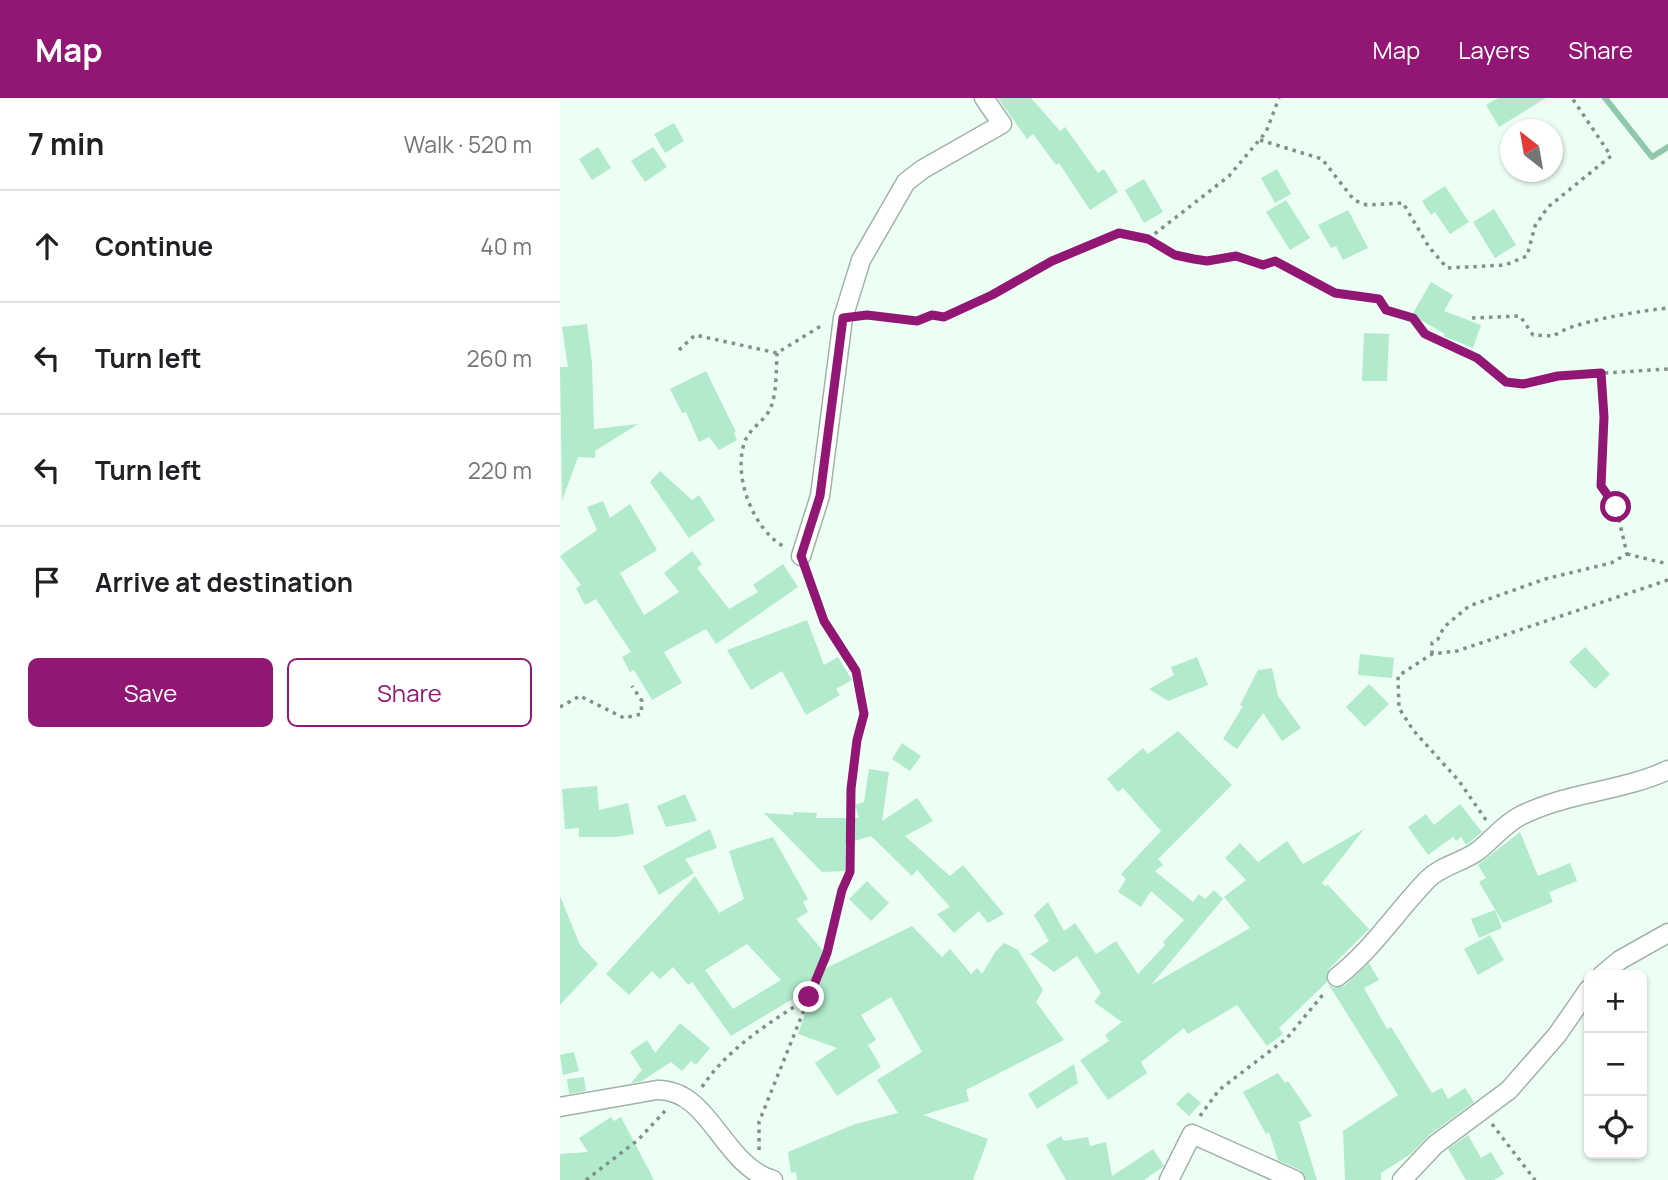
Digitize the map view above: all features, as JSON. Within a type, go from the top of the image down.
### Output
[{"type":"street","points":[[801,556],[820,496],[843,318],[861,260],[906,182],[923,169],[1002,124],[984,98]]},
{"type":"street","points":[[1337,977],[1358,961],[1430,877],[1479,850],[1495,833],[1520,816],[1568,796],[1612,788],[1668,770]]},
{"type":"street","points":[[1608,970],[1620,960],[1668,933]]},
{"type":"street","points":[[1402,1180],[1435,1145],[1508,1090],[1557,1035],[1584,996]]},
{"type":"street","points":[[560,1107],[657,1090],[688,1100],[747,1168],[766,1178]]},
{"type":"street","points":[[1169,1180],[1192,1133],[1295,1180]]},
{"type":"path","points":[[1148,239],[1229,177],[1260,140],[1279,98]]},
{"type":"path","points":[[1260,140],[1322,159],[1354,200],[1367,205],[1404,203],[1429,247],[1447,268],[1486,268],[1505,265],[1527,256],[1535,226],[1548,207],[1611,156],[1573,98]]},
{"type":"path","points":[[679,350],[695,335],[777,353],[826,323],[843,318],[867,315],[917,321],[932,315],[944,317],[1100,238],[1119,233],[1148,239],[1175,255],[1194,259],[1207,261],[1236,256],[1263,265],[1275,261],[1335,293],[1379,299],[1386,310],[1413,318],[1425,334],[1477,358],[1506,382],[1523,384],[1558,376],[1668,369]]},
{"type":"path","points":[[1472,318],[1520,316],[1533,335],[1554,336],[1560,330],[1599,319],[1668,308]]},
{"type":"path","points":[[766,1178],[759,1122],[827,953],[842,890],[850,872],[851,789],[857,740],[864,714],[856,671],[824,621],[801,556],[770,539],[743,488],[741,477],[745,441],[773,404],[777,353]]},
{"type":"path","points":[[1601,373],[1604,417],[1601,486],[1616,507],[1627,554]]},
{"type":"path","points":[[1432,654],[1432,643],[1438,639],[1444,627],[1469,607],[1545,579],[1611,563],[1627,554],[1668,564]]},
{"type":"path","points":[[1495,833],[1459,780],[1413,730],[1399,708],[1398,676],[1432,654],[1457,651],[1565,612],[1668,580]]},
{"type":"path","points":[[560,707],[580,696],[624,718],[640,714],[642,701],[632,687]]},
{"type":"path","points":[[1192,1133],[1206,1105],[1219,1090],[1287,1038],[1337,977]]},
{"type":"path","points":[[586,1180],[638,1140],[666,1109],[688,1100],[712,1072],[754,1032],[809,997]]},
{"type":"path","points":[[1483,1111],[1535,1180]]},
{"type":"building","points":[[998,98],[1031,98],[1060,131],[1065,127],[1098,173],[1104,169],[1118,192],[1090,210],[1059,163],[1056,165],[1033,134],[1027,139]]},
{"type":"building","points":[[1498,98],[1546,98],[1512,119],[1500,119],[1499,127],[1486,105]]},
{"type":"building","points":[[674,123],[684,141],[665,153],[654,134]]},
{"type":"building","points":[[598,147],[611,168],[592,180],[579,159]]},
{"type":"building","points":[[653,147],[667,167],[645,182],[631,161]]},
{"type":"building","points":[[1277,169],[1291,194],[1275,203],[1261,178]]},
{"type":"building","points":[[1144,179],[1163,212],[1144,223],[1125,190]]},
{"type":"building","points":[[1445,186],[1469,222],[1450,234],[1435,212],[1431,215],[1422,201]]},
{"type":"building","points":[[1286,200],[1310,238],[1290,250],[1266,212]]},
{"type":"building","points":[[1494,209],[1516,245],[1495,258],[1473,222]]},
{"type":"building","points":[[1348,210],[1368,248],[1343,260],[1336,246],[1331,248],[1318,225]]},
{"type":"building","points":[[1431,282],[1453,295],[1444,311],[1481,325],[1473,348],[1443,336],[1445,334],[1412,315]]},
{"type":"building","points":[[587,324],[592,363],[594,429],[638,424],[595,451],[595,458],[578,457],[562,501],[560,367],[568,367],[562,327]]},
{"type":"building","points":[[1364,333],[1389,334],[1387,381],[1362,381]]},
{"type":"building","points":[[706,371],[736,432],[734,433],[737,440],[719,450],[709,437],[699,442],[686,412],[682,413],[670,389]]},
{"type":"building","points":[[660,471],[692,500],[699,495],[715,520],[689,538],[650,482]]},
{"type":"building","points":[[603,501],[610,518],[630,504],[657,550],[620,573],[644,615],[679,592],[664,573],[692,551],[702,564],[697,568],[729,609],[758,592],[753,585],[783,564],[798,587],[716,644],[706,629],[664,652],[682,683],[652,700],[634,670],[630,672],[622,657],[631,652],[596,599],[585,605],[576,588],[581,585],[560,556],[597,530],[587,507]]},
{"type":"building","points":[[807,620],[824,665],[838,657],[852,680],[836,689],[840,695],[806,715],[782,671],[751,690],[727,650]]},
{"type":"building","points":[[1585,647],[1610,674],[1595,689],[1569,662]]},
{"type":"building","points":[[1360,654],[1394,658],[1392,678],[1358,675]]},
{"type":"building","points":[[1197,657],[1208,685],[1168,701],[1149,689],[1174,675],[1171,667]]},
{"type":"building","points":[[1272,668],[1278,696],[1301,728],[1282,741],[1263,713],[1237,749],[1223,739],[1243,706],[1240,705],[1258,670]]},
{"type":"building","points":[[1369,684],[1389,704],[1365,727],[1346,707]]},
{"type":"building","points":[[1178,731],[1232,785],[1158,859],[1163,865],[1155,871],[1193,902],[1199,894],[1205,899],[1214,890],[1223,899],[1151,985],[1250,928],[1224,897],[1246,880],[1225,858],[1240,843],[1258,862],[1287,841],[1303,864],[1364,829],[1322,883],[1328,885],[1369,929],[1329,969],[1327,982],[1279,1028],[1283,1034],[1267,1046],[1237,1005],[1188,1034],[1184,1028],[1141,1062],[1147,1073],[1108,1100],[1080,1060],[1109,1041],[1105,1035],[1122,1022],[1094,1002],[1101,993],[1077,956],[1054,972],[1030,954],[1049,941],[1034,915],[1048,902],[1064,931],[1075,923],[1096,954],[1116,941],[1138,974],[1165,945],[1163,942],[1184,920],[1151,891],[1141,907],[1118,892],[1126,879],[1121,874],[1161,831],[1123,788],[1118,792],[1107,779],[1143,748],[1148,754]]},
{"type":"building","points":[[902,743],[921,756],[910,771],[892,759]]},
{"type":"building","points":[[869,769],[889,772],[882,821],[917,798],[933,821],[905,836],[950,876],[963,865],[1004,914],[988,923],[979,911],[954,933],[937,914],[950,907],[917,870],[912,876],[871,836],[845,844],[845,871],[822,872],[764,813],[817,813],[816,818],[859,818],[855,805],[864,802]]},
{"type":"building","points":[[597,786],[599,810],[628,803],[634,834],[579,837],[579,828],[565,829],[562,789]]},
{"type":"building","points":[[685,794],[697,821],[666,827],[657,806]]},
{"type":"building","points":[[1460,804],[1482,832],[1466,845],[1461,837],[1456,841],[1453,837],[1428,855],[1408,827],[1426,814],[1434,825]]},
{"type":"building","points":[[710,829],[717,848],[685,859],[694,873],[659,895],[643,866]]},
{"type":"building","points":[[1520,832],[1538,876],[1570,863],[1577,881],[1549,892],[1553,902],[1503,923],[1479,882],[1486,878],[1478,865]]},
{"type":"building","points":[[773,837],[808,899],[803,902],[808,912],[796,919],[831,960],[810,981],[814,986],[731,1036],[692,982],[688,985],[673,967],[660,979],[652,971],[629,995],[606,974],[695,876],[719,913],[744,899],[729,851]],"holes":[[[747,944],[781,980],[733,1009],[705,970]]]},
{"type":"building","points":[[867,881],[889,903],[871,921],[849,899]]},
{"type":"building","points":[[560,896],[580,945],[598,964],[560,1005]]},
{"type":"building","points":[[1495,910],[1502,928],[1479,938],[1471,919]]},
{"type":"building","points":[[912,926],[942,957],[950,949],[971,974],[977,968],[982,974],[1004,943],[1018,950],[1043,990],[1036,1002],[1064,1040],[966,1090],[969,1101],[923,1115],[988,1139],[973,1180],[797,1180],[796,1172],[791,1173],[788,1152],[855,1124],[898,1113],[877,1080],[922,1052],[891,997],[861,1015],[876,1040],[868,1045],[881,1067],[837,1096],[815,1063],[837,1048],[798,1034],[820,971]]},
{"type":"building","points":[[1490,935],[1504,960],[1478,975],[1464,949]]},
{"type":"building","points":[[1369,963],[1379,980],[1364,988],[1387,1029],[1391,1027],[1432,1093],[1442,1088],[1448,1099],[1465,1088],[1474,1102],[1428,1136],[1411,1154],[1381,1173],[1381,1180],[1345,1180],[1343,1131],[1398,1095],[1329,985],[1334,988],[1344,986]]},
{"type":"building","points":[[680,1023],[710,1048],[696,1065],[691,1061],[682,1071],[671,1062],[642,1081],[631,1083],[642,1070],[630,1052],[647,1040],[655,1053]]},
{"type":"building","points":[[574,1052],[579,1071],[563,1075],[560,1055]]},
{"type":"building","points":[[1074,1064],[1078,1083],[1037,1109],[1028,1094]]},
{"type":"building","points":[[1278,1073],[1285,1083],[1288,1081],[1312,1116],[1299,1122],[1317,1180],[1306,1180],[1300,1170],[1278,1160],[1269,1132],[1266,1134],[1243,1092]]},
{"type":"building","points":[[584,1077],[586,1091],[569,1094],[567,1079]]},
{"type":"building","points":[[1188,1092],[1201,1103],[1189,1116],[1176,1104]]},
{"type":"building","points":[[611,1117],[614,1121],[621,1117],[654,1180],[560,1180],[560,1154],[588,1152],[579,1138]]},
{"type":"building","points":[[1468,1135],[1481,1158],[1491,1152],[1504,1174],[1494,1180],[1466,1180],[1448,1149]]},
{"type":"building","points":[[1061,1136],[1064,1141],[1088,1137],[1090,1146],[1106,1142],[1112,1176],[1153,1149],[1164,1166],[1144,1180],[1066,1180],[1046,1145]]},
{"type":"waterway","points":[[1605,98],[1652,157],[1668,147]]},
{"type":"route","points":[[809,997],[827,953],[842,890],[850,872],[853,841],[851,789],[857,740],[864,714],[862,690],[856,671],[824,621],[801,556],[820,496],[843,318],[849,315],[892,316],[917,321],[932,315],[944,317],[992,295],[1052,261],[1100,238],[1119,233],[1148,239],[1175,255],[1194,259],[1207,261],[1236,256],[1263,265],[1275,261],[1321,288],[1335,293],[1379,299],[1386,310],[1413,318],[1425,334],[1477,358],[1485,368],[1506,382],[1523,384],[1558,376],[1601,373],[1604,446],[1601,486],[1616,507]]}]
